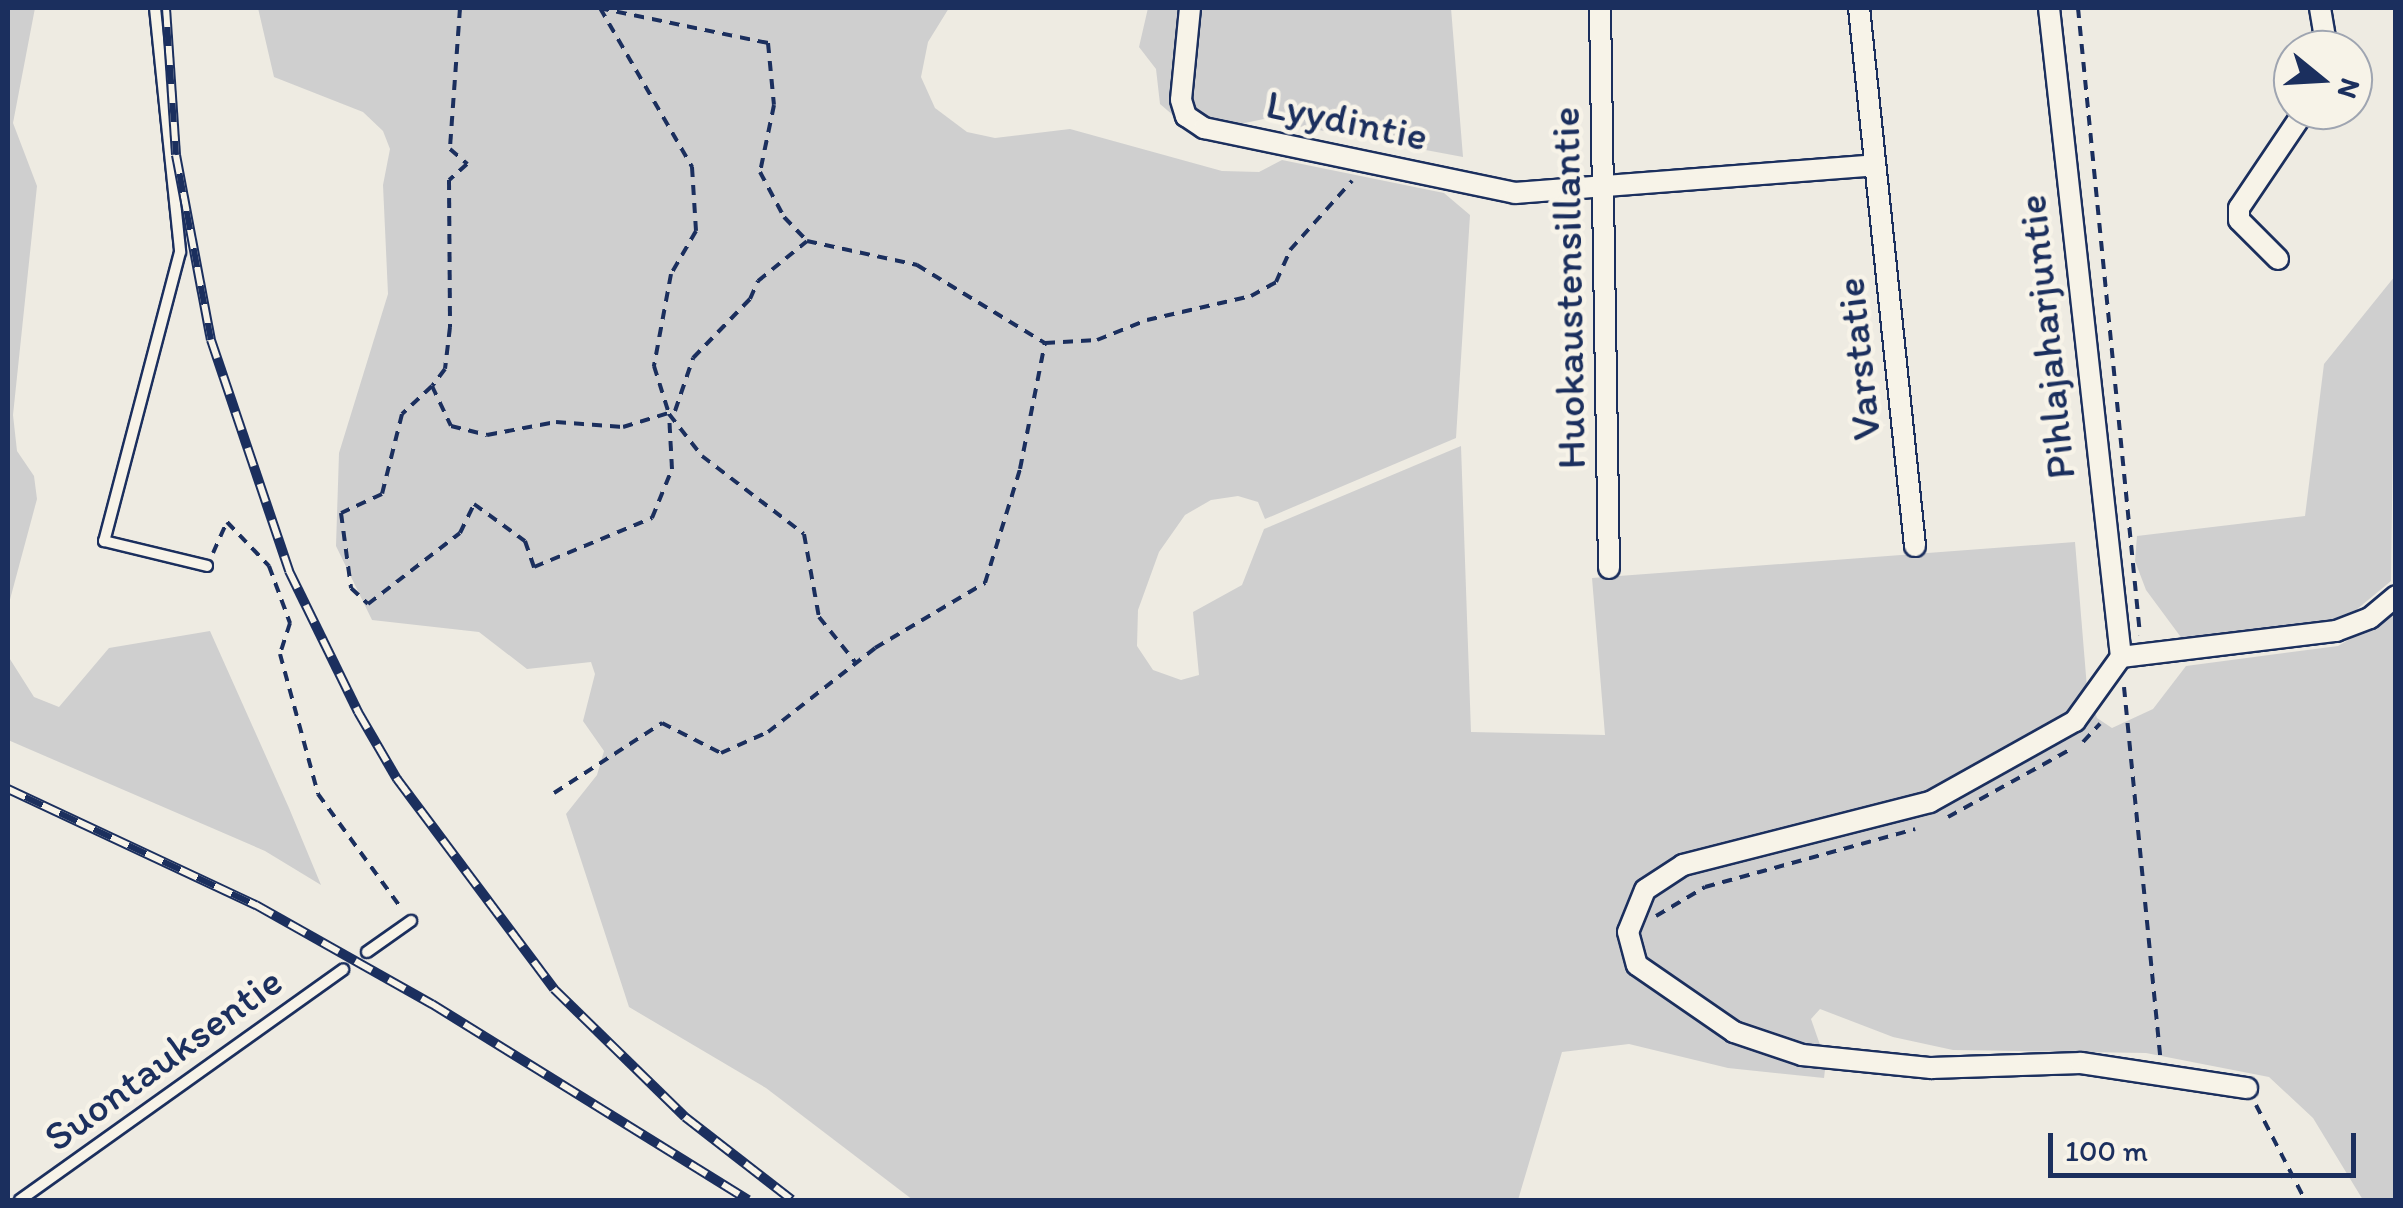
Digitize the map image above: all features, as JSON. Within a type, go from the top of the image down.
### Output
[{"type":"street","name":"Lyydintie","points":[[1190,8],[1182,71],[1186,116],[1204,128],[1515,193],[1605,191]]},
{"type":"street","name":"Huokaustensillantie","points":[[1600,8],[1609,568]]},
{"type":"street","name":"Varstatie","points":[[1859,8],[1914,546]]},
{"type":"street","name":"Pihlajaharjuntie","points":[[2049,8],[2130,656]]},
{"type":"street","points":[[2278,260],[2239,220],[2239,208],[2292,130]]},
{"type":"street","points":[[1605,191],[1875,165]]},
{"type":"street","points":[[2247,1088],[2162,1072],[2080,1063],[1930,1068],[1802,1055],[1734,1032],[1637,965],[1628,932],[1645,890],[1683,865],[1930,802],[2075,721],[2130,656],[2336,631],[2370,618],[2396,596]]},
{"type":"lane","points":[[155,8],[180,252],[104,541],[207,566]]},
{"type":"lane","points":[[367,952],[410,922]]},
{"type":"lane","name":"Suontauksentie","points":[[20,1200],[343,970]]},
{"type":"path","points":[[460,8],[450,149],[467,164],[450,180],[450,327],[445,369],[402,414],[382,494],[341,513],[351,588],[368,604],[460,533],[474,504],[525,542],[534,567],[652,518],[672,469],[669,414],[654,366],[671,274],[696,231],[692,167],[600,8]]},
{"type":"path","points":[[600,8],[768,43],[774,105],[760,172],[784,217],[807,241],[917,265],[1046,343],[1098,340],[1147,320],[1252,296],[1276,282],[1304,231],[1370,163]]},
{"type":"path","points":[[632,8],[638,16]]},
{"type":"path","points":[[2078,8],[2130,656],[2124,687],[2162,1072]]},
{"type":"path","points":[[669,414],[693,358],[750,300],[758,280],[807,241]]},
{"type":"path","points":[[554,793],[662,724],[721,753],[768,732],[856,662],[984,582],[1020,468],[1046,343]]},
{"type":"path","points":[[432,386],[452,426],[487,435],[556,422],[624,427],[669,414]]},
{"type":"path","points":[[669,414],[702,456],[804,534],[820,617],[856,662]]},
{"type":"path","points":[[207,566],[227,522],[270,566],[290,623],[280,654],[318,794],[410,922]]},
{"type":"path","points":[[2113,704],[2124,687],[2130,656]]},
{"type":"path","points":[[1937,821],[2092,737],[2103,720]]},
{"type":"path","points":[[1628,932],[1705,888],[1920,827]]},
{"type":"path","points":[[2247,1088],[2305,1200]]},
{"type":"shaded area","points":[[8,8],[35,8],[13,123],[37,186],[13,415],[17,451],[34,476],[37,499],[8,607]]},
{"type":"shaded area","points":[[258,8],[949,8],[928,42],[921,77],[935,108],[967,132],[995,138],[1070,129],[1222,171],[1259,172],[1282,160],[1444,193],[1470,215],[1456,438],[1265,519],[1258,502],[1238,496],[1211,500],[1185,515],[1159,552],[1138,610],[1137,646],[1153,670],[1181,680],[1199,675],[1193,612],[1242,585],[1264,529],[1461,446],[1471,732],[1605,735],[1592,578],[2075,542],[2087,688],[2097,718],[2112,728],[2153,709],[2186,666],[2338,646],[2395,612],[2395,1200],[2363,1200],[2313,1118],[2269,1077],[2146,1053],[1953,1050],[1893,1037],[1820,1009],[1811,1019],[1826,1062],[1824,1078],[1728,1068],[1629,1044],[1562,1052],[1518,1200],[913,1200],[766,1088],[629,1007],[566,814],[597,775],[604,751],[583,721],[595,674],[591,662],[527,669],[479,632],[372,620],[336,546],[339,453],[388,294],[383,185],[390,149],[383,131],[363,112],[274,77]]},
{"type":"shaded area","points":[[1148,8],[1451,8],[1463,157],[1292,125],[1283,115],[1226,127],[1174,116],[1160,104],[1156,69],[1139,47]]},
{"type":"shaded area","points":[[2395,276],[2391,581],[2356,610],[2333,619],[2183,640],[2146,590],[2135,561],[2137,536],[2305,516],[2324,364]]},
{"type":"shaded area","points":[[210,631],[321,885],[265,851],[8,740],[8,656],[34,697],[59,707],[109,648]]},
{"type":"railway","points":[[166,8],[176,155],[211,340],[289,571],[358,712],[397,779],[554,989],[685,1117],[792,1200]]},
{"type":"railway","points":[[8,789],[256,905],[432,1004],[748,1200]]}]
